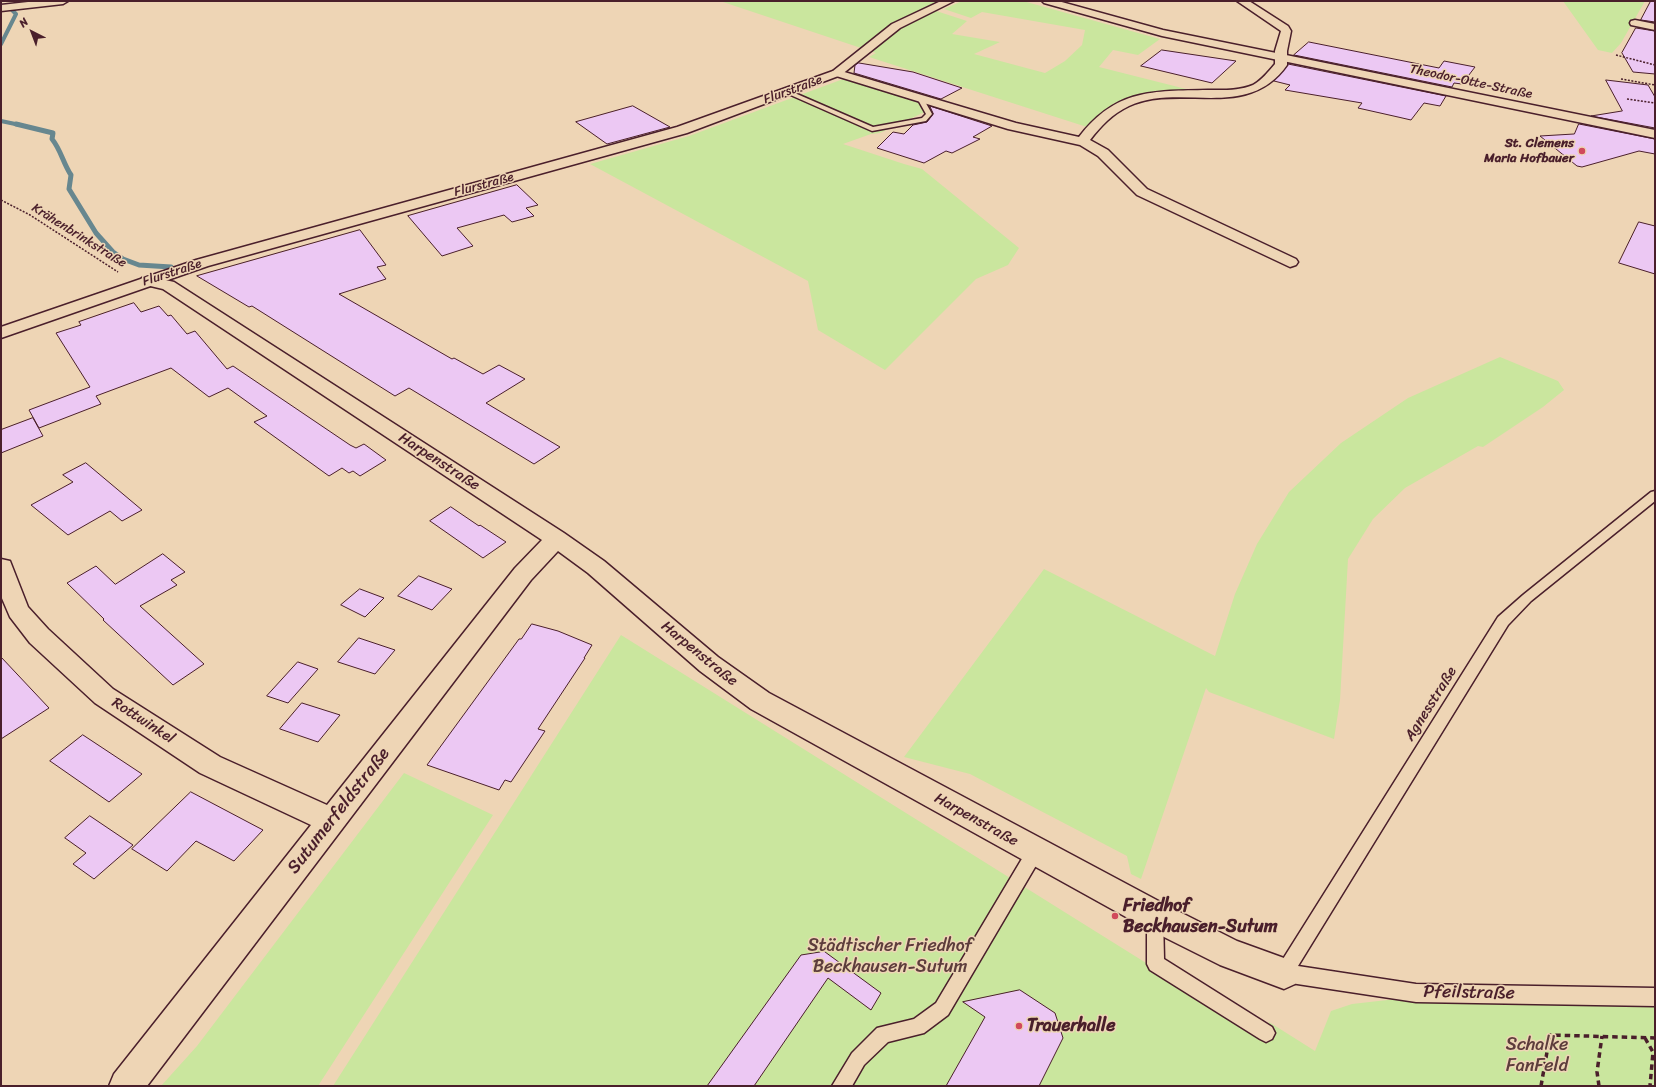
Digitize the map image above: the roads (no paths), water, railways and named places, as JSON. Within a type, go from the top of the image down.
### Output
[{"type":"street","points":[[1,8],[63,1]]},
{"type":"street","name":"Flurstraße","points":[[1,333],[202,263],[682,130],[837,73],[896,26],[949,1]]},
{"type":"street","name":"Theodor-Otte-Straße","points":[[1047,1],[1162,33],[1655,134]]},
{"type":"street","points":[[1083,141],[1110,110],[1128,100],[1155,96],[1221,94],[1250,89],[1262,84],[1281,65],[1281,51],[1286,31],[1284,28],[1242,1]]},
{"type":"street","points":[[1635,23],[1655,27]]},
{"type":"street","points":[[837,73],[1012,126],[1070,140],[1083,141],[1103,153],[1142,192],[1290,262]]},
{"type":"street","name":"Harpenstraße","points":[[148,281],[168,285],[556,539],[596,567],[709,664],[760,701],[1155,916],[1231,954],[1284,973]]},
{"type":"street","name":"Sutumerfeldstraße","points":[[126,1086],[523,574],[556,539]]},
{"type":"street","name":"Rottwinkel","points":[[2,567],[18,611],[39,636],[104,696],[210,765],[331,821]]},
{"type":"lane","points":[[788,92],[872,129],[924,120],[929,114],[920,98]]},
{"type":"lane","name":"Agnesstraße","points":[[1284,973],[1503,621],[1528,598],[1655,495]]},
{"type":"lane","points":[[841,1086],[858,1059],[884,1034],[918,1027],[942,1010],[1035,852]]},
{"type":"lane","points":[[1155,916],[1156,964],[1266,1032]]},
{"type":"lane","name":"Pfeilstraße","points":[[1284,973],[1416,992],[1655,997]]},
{"type":"waterway","points":[[1,44],[16,14],[11,9]]},
{"type":"waterway","points":[[1,121],[20,125]]},
{"type":"waterway","points":[[16,124],[53,133],[52,139],[71,175],[69,189],[96,233],[113,252],[123,259],[139,265],[171,267]]},
{"type":"place","name":"St. Clemens Maria Hofbauer","points":[[1582,151]]},
{"type":"place","name":"Friedhof Beckhausen-Sutum","points":[[1115,916]]},
{"type":"place","name":"Trauerhalle","points":[[1019,1026]]},
{"type":"park label","name":"Städtischer Friedhof Beckhausen-Sutum","points":[[890,956]]},
{"type":"park label","name":"Schalke FanFeld","points":[[1537,1055]]}]
